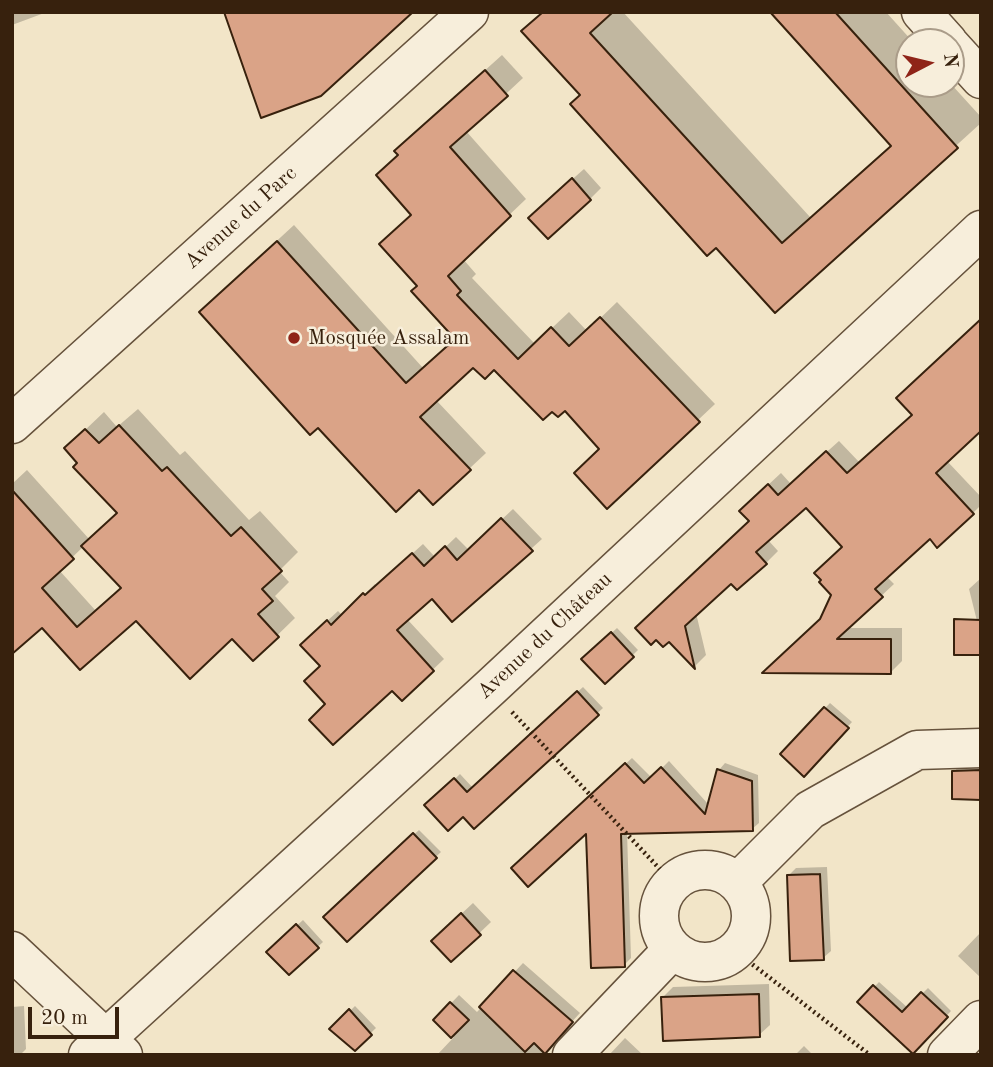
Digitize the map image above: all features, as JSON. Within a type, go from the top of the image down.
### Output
[{"type":"street","name":"Avenue du Parc","points":[[12,424],[469,12]]},
{"type":"street","points":[[921,12],[935,28]]},
{"type":"street","points":[[965,62],[981,79]]},
{"type":"street","name":"Avenue du Château","points":[[105,1049],[981,230]]},
{"type":"street","points":[[737,883],[810,810],[917,750],[981,748]]},
{"type":"street","points":[[698,870],[712,870],[737,883],[746,895],[750,925],[745,939],[735,950],[724,958],[711,962],[684,957],[673,949],[661,928],[659,916],[661,904],[673,883],[698,870]]},
{"type":"street","points":[[572,1055],[673,949]]},
{"type":"street","points":[[12,951],[105,1049]]},
{"type":"street","points":[[947,1055],[981,1020]]},
{"type":"path","points":[[490,688],[673,883]]},
{"type":"path","points":[[735,950],[870,1055]]},
{"type":"building","points":[[224,12],[413,12],[321,96],[261,118]]},
{"type":"building","points":[[543,12],[613,12],[590,33],[782,243],[891,146],[770,12],[835,12],[895,78],[895,98],[913,98],[958,148],[775,313],[716,248],[707,256],[570,104],[580,95],[521,31]]},
{"type":"building","points":[[485,70],[508,96],[450,147],[511,216],[448,276],[461,291],[457,295],[518,359],[551,327],[569,346],[600,317],[700,422],[607,509],[574,473],[599,449],[565,411],[558,417],[552,412],[543,420],[494,370],[485,379],[473,368],[420,417],[471,470],[433,505],[419,490],[396,512],[318,428],[310,435],[199,312],[277,241],[406,383],[455,339],[411,291],[417,286],[379,244],[411,215],[376,175],[398,155],[394,151]]},
{"type":"building","points":[[572,178],[591,200],[548,239],[528,218]]},
{"type":"building","points":[[981,319],[981,431],[936,473],[974,514],[937,548],[930,539],[875,589],[883,597],[837,639],[891,639],[891,674],[762,673],[820,619],[831,595],[814,573],[842,547],[806,508],[756,552],[767,564],[737,590],[731,584],[685,626],[695,669],[669,642],[663,647],[656,640],[651,645],[635,628],[749,521],[739,511],[768,484],[778,495],[826,451],[847,473],[912,415],[896,398]]},
{"type":"building","points":[[119,425],[162,471],[167,467],[231,536],[241,527],[282,571],[262,589],[273,601],[258,614],[279,637],[253,661],[232,639],[190,679],[136,621],[80,670],[42,628],[12,654],[12,490],[74,559],[42,588],[77,627],[121,588],[81,546],[117,513],[73,467],[77,463],[64,448],[85,429],[99,443]]},
{"type":"building","points":[[501,518],[533,551],[452,622],[432,599],[397,630],[434,671],[402,701],[392,691],[333,745],[309,720],[325,704],[304,681],[320,666],[300,645],[327,620],[331,625],[363,593],[365,595],[412,553],[424,566],[445,546],[457,560]]},
{"type":"building","points":[[954,619],[981,620],[981,655],[954,655]]},
{"type":"building","points":[[611,632],[634,657],[605,684],[581,659]]},
{"type":"building","points":[[577,691],[599,715],[474,829],[463,817],[448,831],[424,805],[454,778],[467,792]]},
{"type":"building","points":[[824,707],[849,728],[804,777],[780,754]]},
{"type":"building","points":[[625,763],[644,783],[661,767],[705,814],[717,769],[752,781],[753,831],[621,834],[625,967],[591,968],[586,834],[528,887],[511,868]]},
{"type":"building","points":[[981,770],[981,800],[952,799],[952,771]]},
{"type":"building","points":[[413,833],[437,858],[347,942],[323,917]]},
{"type":"building","points":[[820,874],[824,960],[790,961],[787,875]]},
{"type":"building","points":[[461,913],[481,935],[451,962],[431,941]]},
{"type":"building","points":[[296,924],[319,948],[289,975],[266,952]]},
{"type":"building","points":[[513,970],[573,1022],[545,1054],[534,1043],[525,1052],[479,1007]]},
{"type":"building","points":[[873,985],[902,1012],[921,992],[948,1017],[913,1054],[857,1002]]},
{"type":"building","points":[[759,994],[760,1037],[663,1041],[661,997]]},
{"type":"building","points":[[450,1002],[469,1020],[451,1038],[433,1020]]},
{"type":"building","points":[[349,1009],[372,1035],[355,1051],[329,1029]]},
{"type":"place","name":"Mosquée Assalam","points":[[294,338]]}]
